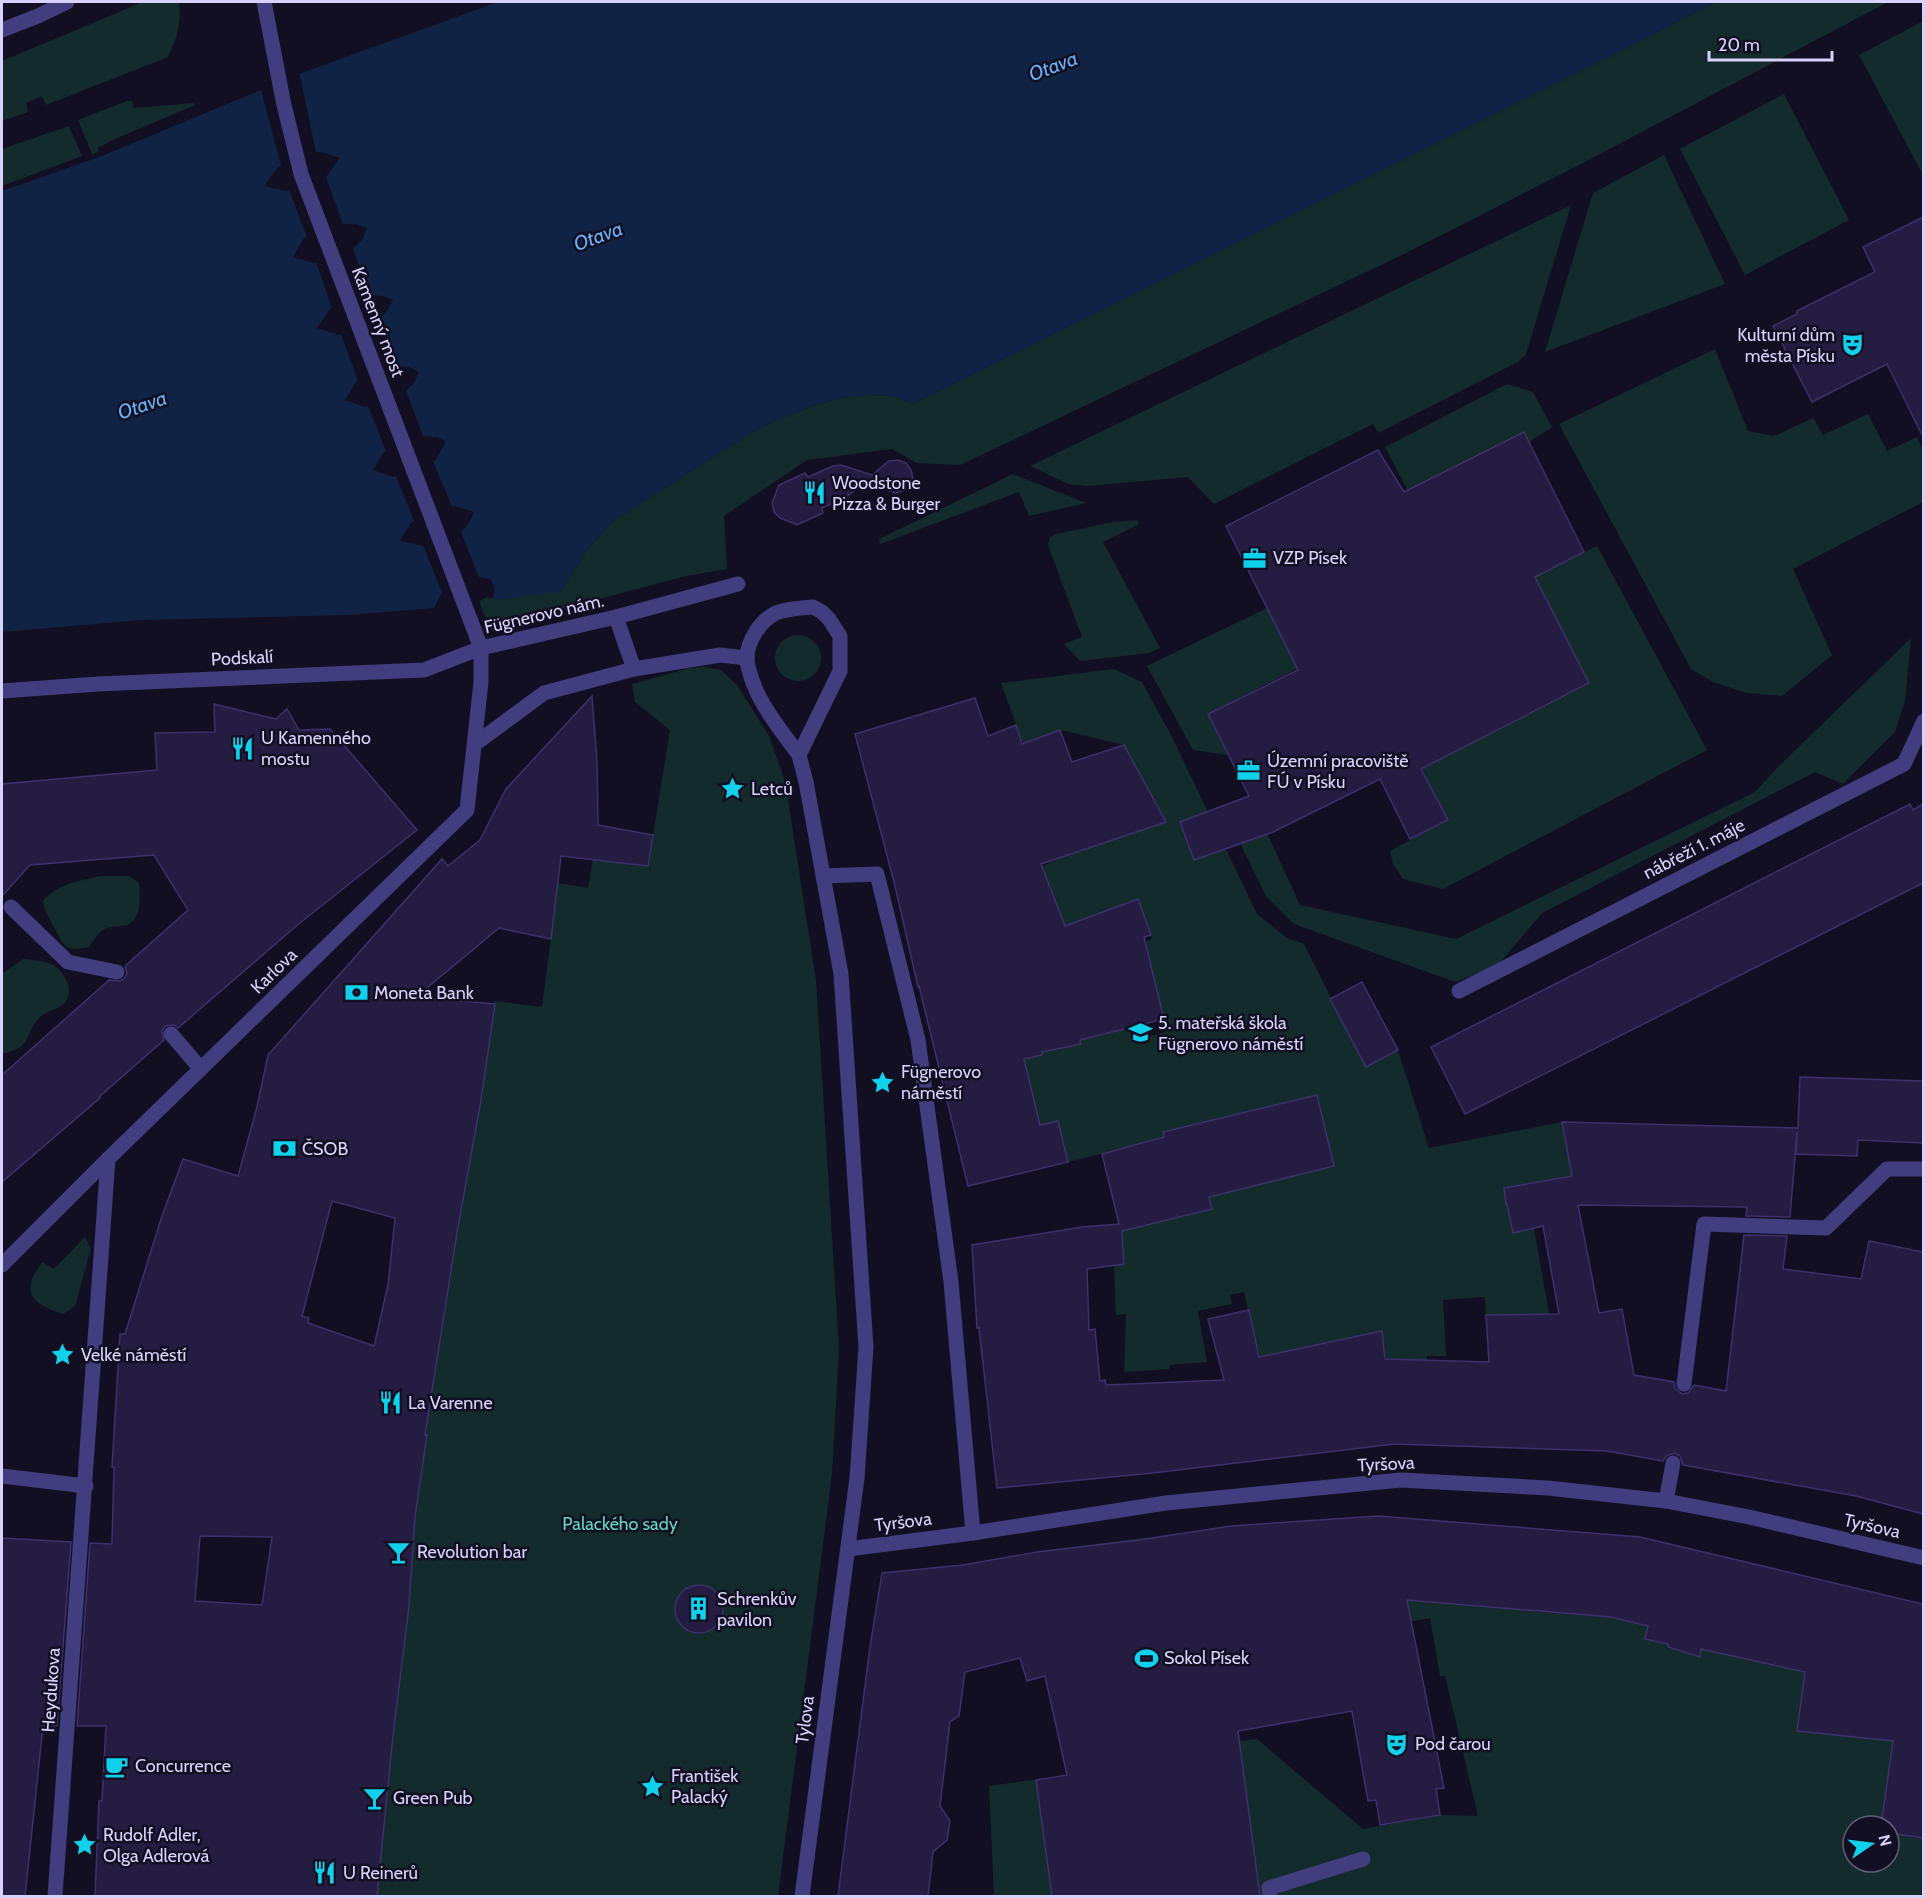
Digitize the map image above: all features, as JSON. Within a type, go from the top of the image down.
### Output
[{"type":"street","points":[[2,30],[67,2]]},
{"type":"street","name":"Kamenný most","points":[[264,2],[284,105],[302,174],[481,648]]},
{"type":"street","name":"Fügnerovo nám.","points":[[467,810],[481,682],[481,648],[616,617],[738,584]]},
{"type":"street","points":[[799,755],[840,671],[840,636],[830,618],[813,608],[794,608],[775,614],[760,625],[747,658],[754,686],[777,725],[799,755],[841,974],[866,1347],[857,1478],[848,1549]]},
{"type":"street","points":[[616,617],[634,669]]},
{"type":"street","name":"Podskalí","points":[[2,691],[122,683],[424,670],[481,648]]},
{"type":"street","points":[[475,744],[544,693],[634,669],[720,655],[747,658]]},
{"type":"street","name":"nábřeží 1. máje","points":[[1459,991],[1904,764],[1923,721]]},
{"type":"street","name":"Karlova","points":[[108,1159],[467,810]]},
{"type":"street","points":[[823,876],[877,874],[918,1040],[951,1282],[973,1533]]},
{"type":"street","points":[[11,907],[68,962],[117,972]]},
{"type":"street","points":[[171,1034],[201,1069]]},
{"type":"street","points":[[2,1265],[108,1159]]},
{"type":"street","points":[[2,1476],[86,1486],[108,1159]]},
{"type":"street","points":[[1684,1384],[1704,1224],[1826,1228],[1887,1169],[1923,1169]]},
{"type":"street","points":[[1666,1501],[1672,1463]]},
{"type":"street","name":"Tyršova","points":[[848,1549],[973,1533],[1166,1503],[1401,1480],[1548,1488],[1666,1501],[1749,1517],[1923,1558]]},
{"type":"street","name":"Heydukova","points":[[55,1896],[86,1486]]},
{"type":"street","name":"Tylova","points":[[802,1896],[848,1549]]},
{"type":"street","points":[[1270,1896],[1269,1888],[1364,1859]]},
{"type":"green space","points":[[143,2],[179,2],[178,30],[168,57],[46,105],[42,96],[26,103],[28,112],[2,121],[2,61]]},
{"type":"green space","points":[[1716,2],[1888,2],[1581,164],[1404,254],[960,465],[917,463],[892,449],[807,460],[724,516],[727,569],[686,576],[490,628],[479,601],[487,597],[561,591],[589,547],[615,520],[759,428],[812,406],[841,398],[869,395],[893,396],[913,404]]},
{"type":"green space","points":[[1923,21],[1923,175],[1859,55]]},
{"type":"green space","points":[[1784,94],[1849,220],[1745,275],[1680,149]]},
{"type":"green space","points":[[132,101],[134,108],[194,103],[195,105],[108,142],[97,148],[99,152],[92,154],[78,120]]},
{"type":"green space","points":[[69,126],[82,156],[2,186],[2,149]]},
{"type":"green space","points":[[1664,155],[1725,284],[1545,352],[1593,193]]},
{"type":"green space","points":[[1571,205],[1526,354],[1518,362],[1378,433],[1373,424],[1214,504],[1188,477],[1087,486],[1068,484],[1030,466]]},
{"type":"green space","points":[[1715,349],[1748,431],[1774,436],[1813,418],[1823,435],[1868,414],[1887,451],[1917,437],[1923,450],[1923,502],[1793,569],[1832,655],[1782,696],[1747,693],[1713,682],[1691,669],[1559,424]]},
{"type":"green space","points":[[1507,384],[1533,392],[1552,427],[1529,442],[1524,432],[1408,491],[1385,447]]},
{"type":"green space","points":[[1013,474],[1086,503],[1029,516],[1019,492],[880,544],[879,539]]},
{"type":"green space","points":[[1137,520],[1139,524],[1103,542],[1160,648],[1149,653],[1080,661],[1064,644],[1082,637],[1048,545],[1050,537],[1113,522]]},
{"type":"green space","points":[[1597,546],[1707,750],[1443,889],[1403,879],[1393,864],[1390,851],[1448,820],[1422,769],[1589,683],[1535,578]]},
{"type":"green space","points":[[1267,608],[1298,668],[1208,714],[1228,755],[1193,750],[1147,666]]},
{"type":"green space","points":[[798,635],[814,642],[821,658],[814,674],[798,681],[782,674],[775,658],[782,642]]},
{"type":"green space","points":[[1911,638],[1905,701],[1895,732],[1843,784],[1815,772],[1542,913],[1498,965],[1455,982],[1294,924],[1266,896],[1233,829],[1247,795],[1300,905],[1456,939],[1755,792]]},
{"type":"green space","name":"Palackého sady","points":[[704,667],[721,670],[737,685],[769,736],[785,781],[816,980],[839,1349],[832,1474],[778,1896],[377,1896],[423,1452],[494,1001],[542,1007],[558,883],[588,888],[593,859],[648,866],[670,730],[635,702],[632,684],[690,668]]},
{"type":"green space","points":[[1114,669],[1142,682],[1171,735],[1257,914],[1287,938],[1304,944],[1366,1067],[1398,1050],[1429,1148],[1562,1122],[1572,1175],[1504,1188],[1513,1233],[1534,1228],[1550,1319],[1489,1362],[1488,1340],[1509,1315],[1486,1315],[1485,1297],[1443,1300],[1446,1356],[1427,1356],[1426,1368],[1387,1368],[1382,1331],[1261,1357],[1244,1292],[1230,1295],[1232,1304],[1198,1311],[1207,1362],[1170,1365],[1169,1369],[1124,1372],[1126,1314],[1116,1315],[1114,1266],[1124,1263],[1122,1231],[1209,1197],[1334,1166],[1316,1095],[1163,1132],[1164,1138],[1049,1167],[1046,1152],[1065,1146],[1058,1121],[1040,1125],[1024,1059],[1042,1055],[1041,1048],[1072,1042],[1073,1046],[1081,1044],[1080,1040],[1140,1025],[1143,1038],[1166,1032],[1145,942],[1152,939],[1138,900],[1065,926],[1042,867],[1062,857],[1166,822],[1146,786],[1122,758],[1130,755],[1124,745],[1061,730],[1023,743],[1001,683]]},
{"type":"green space","points":[[100,876],[129,876],[139,883],[140,902],[137,915],[129,924],[103,930],[89,947],[75,949],[67,947],[46,912],[43,901],[62,887]]},
{"type":"green space","points":[[23,959],[55,966],[66,979],[69,994],[62,1005],[40,1017],[24,1044],[13,1051],[2,1054],[2,974]]},
{"type":"green space","points":[[85,1237],[91,1249],[75,1306],[63,1314],[43,1306],[32,1296],[31,1289],[35,1273],[42,1262],[54,1269]]},
{"type":"green space","points":[[1208,1530],[1240,1741],[1257,1739],[1363,1829],[1440,1815],[1478,1816],[1445,1676],[1440,1676],[1430,1618],[1408,1622],[1397,1586],[1452,1604],[1478,1606],[1479,1599],[1536,1605],[1536,1612],[1620,1618],[1648,1626],[1646,1639],[1668,1644],[1668,1648],[1699,1657],[1704,1638],[1901,1692],[1883,1814],[1841,1814],[1841,1874],[1901,1874],[1901,1835],[1923,1839],[1923,1896],[994,1896],[989,1786],[1098,1771],[1071,1640],[1048,1550]]},
{"type":"water","name":"Otava","points":[[498,2],[1716,2],[913,404],[893,396],[869,395],[841,398],[812,406],[759,428],[615,520],[589,547],[561,591],[498,600],[487,597],[450,615],[434,608],[348,615],[141,620],[2,632],[2,191],[102,156],[299,74]]},
{"type":"pier","points":[[299,71],[316,152],[340,158],[326,177],[343,224],[356,224],[367,228],[362,240],[353,249],[370,295],[393,300],[379,320],[397,366],[409,367],[419,372],[414,383],[406,391],[423,436],[446,441],[436,460],[433,461],[452,507],[474,512],[469,523],[461,532],[479,577],[490,579],[495,592],[492,599],[487,597],[479,601],[480,604],[452,618],[434,608],[442,592],[423,546],[399,541],[414,521],[396,476],[373,470],[386,451],[368,406],[345,400],[358,381],[341,334],[317,328],[332,308],[316,262],[293,257],[303,239],[307,237],[289,190],[264,186],[281,166],[260,86]]},
{"type":"building","name":"Kulturní dům města Písku","points":[[1923,217],[1923,437],[1887,364],[1812,402],[1773,326],[1797,314],[1797,311],[1875,272],[1863,247]]},
{"type":"building","points":[[1524,432],[1584,552],[1535,577],[1589,683],[1421,769],[1448,820],[1410,839],[1380,779],[1273,832],[1194,860],[1180,822],[1249,796],[1208,714],[1298,670],[1226,526],[1378,450],[1404,492]]},
{"type":"building","name":"Woodstone Pizza & Burger","points":[[898,460],[906,463],[913,478],[910,486],[903,491],[895,493],[866,482],[846,497],[822,508],[823,513],[797,525],[780,518],[774,512],[772,503],[779,485],[805,473],[808,477],[841,465],[872,475],[889,461]]},
{"type":"building","points":[[592,696],[597,762],[598,825],[653,835],[648,866],[561,856],[551,939],[499,928],[416,997],[495,1004],[425,1435],[427,1435],[415,1517],[409,1606],[377,1896],[95,1896],[99,1801],[102,1801],[106,1726],[77,1726],[90,1543],[112,1544],[114,1467],[112,1467],[120,1334],[125,1334],[161,1219],[183,1159],[238,1176],[257,1107],[268,1055],[442,859],[448,866],[480,840],[506,789]],"holes":[[[332,1201],[395,1218],[388,1285],[374,1346],[308,1323],[309,1318],[302,1316]],[[200,1536],[272,1537],[262,1605],[195,1601]]]},
{"type":"building","points":[[975,698],[988,736],[1016,725],[1022,744],[1060,730],[1072,762],[1124,745],[1166,822],[1041,864],[1065,926],[1138,899],[1151,935],[1144,937],[1164,1019],[1080,1040],[1081,1044],[1042,1052],[1042,1055],[1024,1059],[1040,1125],[1058,1121],[1068,1162],[968,1186],[895,886],[855,734]]},
{"type":"building","points":[[214,704],[276,719],[287,709],[299,730],[330,729],[417,830],[295,927],[178,1028],[174,1025],[165,1026],[162,1031],[164,1040],[2,1182],[2,1075],[109,980],[124,979],[127,973],[125,966],[188,910],[154,855],[30,865],[2,896],[2,784],[157,770],[155,733],[215,732]]},
{"type":"building","points":[[1910,804],[1913,810],[1923,804],[1923,883],[1465,1114],[1431,1047]]},
{"type":"building","points":[[1362,982],[1398,1050],[1366,1067],[1330,999]]},
{"type":"building","points":[[1800,1077],[1923,1081],[1923,1143],[1858,1140],[1857,1156],[1796,1154],[1797,1132],[1790,1217],[1746,1216],[1747,1207],[1578,1205],[1599,1313],[1622,1309],[1634,1375],[1674,1382],[1675,1388],[1682,1394],[1688,1393],[1694,1385],[1726,1391],[1744,1235],[1787,1236],[1783,1269],[1861,1279],[1869,1241],[1923,1252],[1923,1514],[1856,1496],[1683,1465],[1680,1456],[1674,1453],[1666,1456],[1663,1461],[1606,1451],[1394,1444],[1153,1473],[997,1488],[979,1328],[977,1328],[972,1245],[1082,1227],[1119,1224],[1102,1154],[1164,1137],[1163,1132],[1317,1095],[1334,1166],[1209,1197],[1212,1209],[1122,1231],[1124,1264],[1087,1269],[1089,1330],[1095,1329],[1100,1381],[1105,1380],[1106,1385],[1224,1380],[1208,1319],[1249,1310],[1259,1357],[1382,1331],[1385,1359],[1489,1362],[1486,1315],[1559,1314],[1543,1226],[1513,1233],[1504,1188],[1572,1176],[1562,1122],[1798,1128]]},
{"type":"building","points":[[1378,1516],[1640,1537],[1923,1604],[1923,1838],[1901,1835],[1901,1814],[1883,1814],[1893,1741],[1797,1731],[1805,1672],[1701,1649],[1700,1657],[1668,1647],[1668,1644],[1645,1639],[1648,1626],[1611,1617],[1407,1600],[1444,1788],[1436,1789],[1440,1815],[1380,1825],[1376,1800],[1368,1801],[1352,1711],[1238,1731],[1260,1896],[1052,1896],[1036,1780],[1067,1775],[1045,1676],[1027,1681],[1020,1658],[965,1672],[959,1716],[950,1722],[940,1806],[950,1821],[947,1840],[933,1852],[928,1896],[838,1896],[870,1647],[882,1573],[963,1565],[1037,1552],[1231,1526]]},
{"type":"building","points":[[2,1538],[71,1542],[57,1726],[43,1726],[25,1896],[2,1896]]},
{"type":"building","name":"Schrenkův pavilon","points":[[694,1585],[704,1585],[716,1592],[723,1604],[723,1614],[716,1626],[704,1633],[694,1633],[679,1622],[675,1614],[675,1604],[686,1589]]},
{"type":"place","name":"Kulturní dům města Písku","points":[[1853,345]]},
{"type":"place","name":"Woodstone Pizza & Burger","points":[[814,493]]},
{"type":"place","name":"VZP Písek","points":[[1255,558]]},
{"type":"place","name":"U Kamenného mostu","points":[[243,748]]},
{"type":"place","name":"Územní pracoviště FÚ v Písku","points":[[1249,771]]},
{"type":"place","name":"Letců","points":[[733,789]]},
{"type":"place","name":"Moneta Bank","points":[[356,993]]},
{"type":"place","name":"5. mateřská škola Fügnerovo náměstí","points":[[1140,1033]]},
{"type":"place","name":"Fügnerovo náměstí","points":[[883,1082]]},
{"type":"place","name":"ČSOB","points":[[284,1149]]},
{"type":"place","name":"Velké náměstí","points":[[63,1355]]},
{"type":"place","name":"La Varenne","points":[[390,1403]]},
{"type":"place","name":"Revolution bar","points":[[399,1552]]},
{"type":"place","name":"Schrenkův pavilon","points":[[699,1609]]},
{"type":"place","name":"Sokol Písek","points":[[1146,1658]]},
{"type":"place","name":"Pod čarou","points":[[1397,1744]]},
{"type":"place","name":"Concurrence","points":[[117,1766]]},
{"type":"place","name":"František Palacký","points":[[653,1786]]},
{"type":"place","name":"Green Pub","points":[[375,1798]]},
{"type":"place","name":"Rudolf Adler, Olga Adlerová","points":[[85,1845]]},
{"type":"place","name":"U Reinerů","points":[[325,1873]]}]
